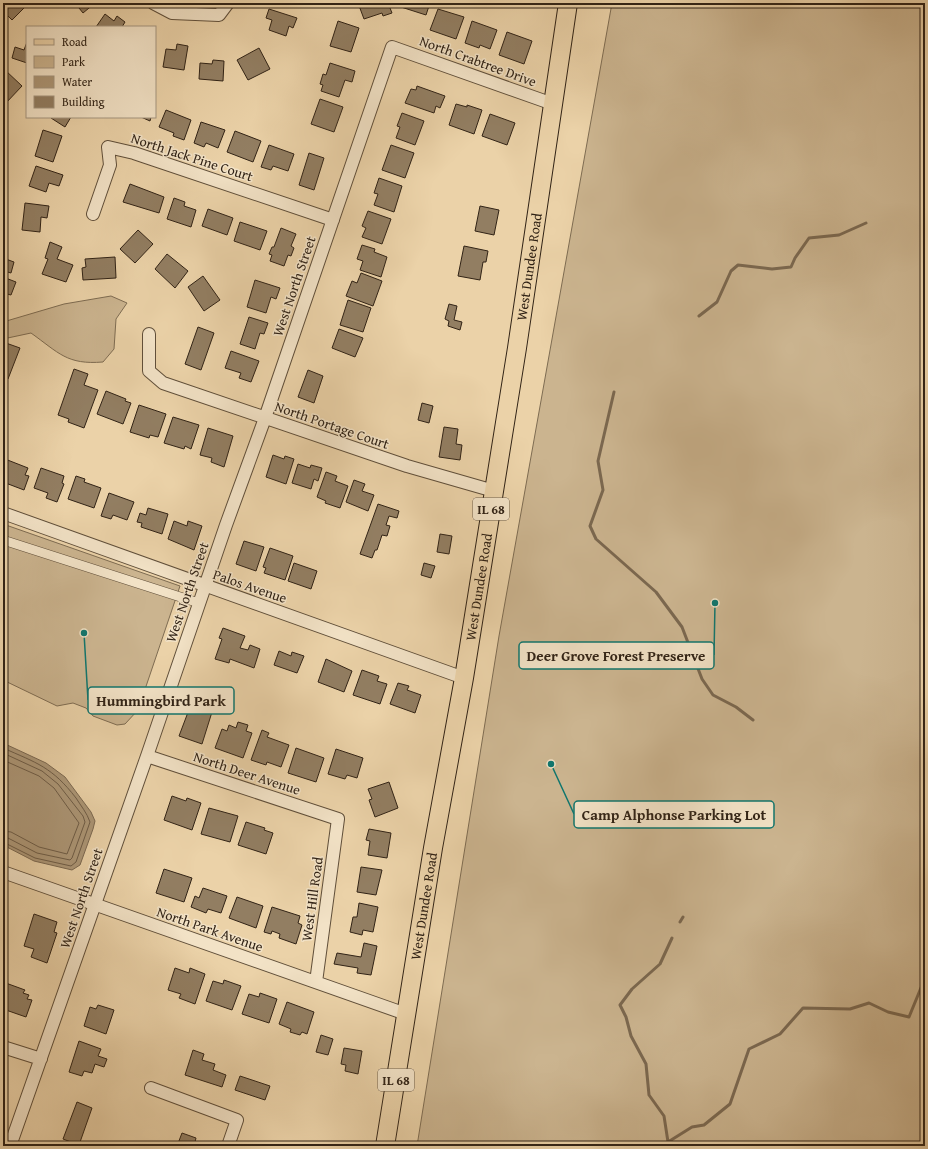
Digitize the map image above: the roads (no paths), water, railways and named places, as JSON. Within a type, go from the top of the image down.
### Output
[{"type":"main road","name":"West Dundee Road","points":[[386,1146],[406,1014],[464,678],[494,491],[554,104],[568,3]]},
{"type":"street","points":[[153,3],[172,13],[219,15],[228,3]]},
{"type":"street","name":"North Crabtree Drive","points":[[392,47],[554,104]]},
{"type":"street","name":"West North Street","points":[[10,1146],[265,418],[392,47]]},
{"type":"street","name":"North Jack Pine Court","points":[[93,214],[110,165],[108,147],[134,153],[333,220]]},
{"type":"street","name":"North Portage Court","points":[[149,334],[149,371],[163,383],[407,466],[494,491]]},
{"type":"street","name":"Palos Avenue","points":[[3,513],[464,678]]},
{"type":"street","points":[[3,540],[199,603]]},
{"type":"street","name":"North Deer Avenue","points":[[147,756],[338,819]]},
{"type":"street","name":"West Hill Road","points":[[316,982],[338,819]]},
{"type":"street","name":"North Park Avenue","points":[[3,872],[406,1014]]},
{"type":"street","points":[[3,1047],[41,1059]]},
{"type":"street","points":[[152,1088],[237,1120],[228,1146]]},
{"type":"water","points":[[3,743],[46,763],[65,777],[91,812],[95,821],[93,829],[80,865],[72,870],[34,861],[3,845]]},
{"type":"waterway","points":[[699,316],[717,302],[731,271],[738,265],[772,269],[791,267],[795,258],[809,238],[839,235],[866,223]]},
{"type":"waterway","points":[[614,392],[598,461],[603,490],[590,526],[596,539],[656,592],[682,627],[702,679],[713,695],[736,707],[753,720]]},
{"type":"waterway","points":[[680,922],[683,917]]},
{"type":"waterway","points":[[666,1146],[668,1142],[664,1116],[649,1095],[646,1064],[631,1036],[626,1017],[620,1005],[632,989],[660,964],[672,938]]},
{"type":"waterway","points":[[668,1142],[692,1127],[704,1125],[730,1104],[749,1049],[780,1034],[803,1008],[850,1009],[869,1003],[888,1012],[909,1017],[925,978]]},
{"type":"place","name":"Deer Grove Forest Preserve","points":[[715,603]]},
{"type":"place","name":"Hummingbird Park","points":[[84,633]]},
{"type":"place","name":"Camp Alphonse Parking Lot","points":[[551,764]]}]
